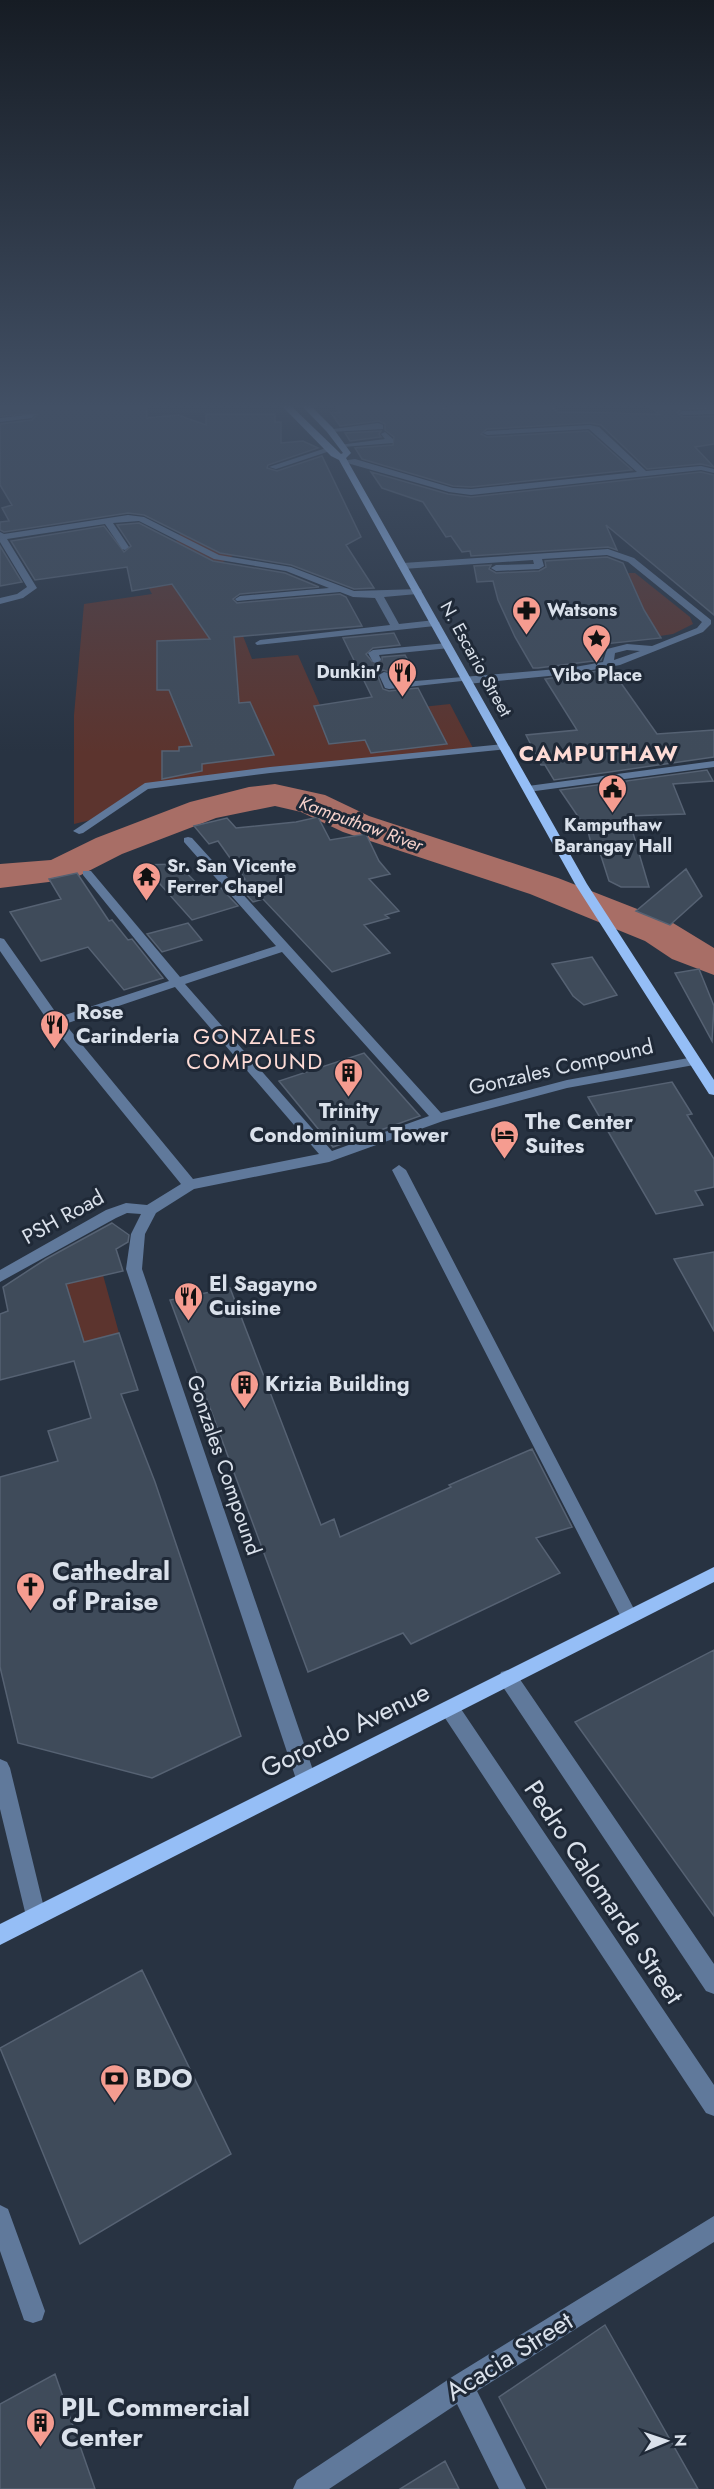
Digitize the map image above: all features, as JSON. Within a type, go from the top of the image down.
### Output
[{"type":"main road","name":"N. Escario Street","points":[[377,519],[581,884],[714,1091]]},
{"type":"main road","name":"Gorordo Avenue","points":[[0,1935],[714,1574]]},
{"type":"street","points":[[0,601],[20,596],[32,588],[1,536],[124,519]]},
{"type":"street","points":[[141,519],[199,549],[229,560],[298,572],[338,590],[378,596],[417,591]]},
{"type":"street","points":[[107,521],[125,547]]},
{"type":"street","points":[[384,675],[389,686],[514,676],[608,664],[610,651],[616,648],[654,648],[700,630],[707,625],[706,618],[631,560],[618,555],[594,551],[403,566]]},
{"type":"street","points":[[443,566],[469,569],[534,568],[539,566],[537,556]]},
{"type":"street","points":[[240,599],[338,590]]},
{"type":"street","points":[[378,596],[396,627]]},
{"type":"street","points":[[260,643],[435,623]]},
{"type":"street","points":[[376,660],[373,653],[447,646]]},
{"type":"street","points":[[79,831],[146,786],[270,770],[504,747]]},
{"type":"street","points":[[528,789],[714,764]]},
{"type":"street","points":[[188,840],[438,1118]]},
{"type":"street","points":[[87,873],[177,982],[329,1157]]},
{"type":"street","points":[[0,942],[57,1022],[190,1185]]},
{"type":"street","points":[[57,1022],[284,947]]},
{"type":"street","name":"Gonzales Compound","points":[[306,1779],[134,1269],[138,1234],[150,1210],[190,1185],[329,1157],[438,1118],[567,1084],[694,1061]]},
{"type":"street","points":[[399,1170],[629,1616]]},
{"type":"street","name":"PSH Road","points":[[0,1276],[111,1214],[126,1208],[150,1210]]},
{"type":"street","points":[[508,1678],[714,1983]]},
{"type":"street","name":"Pedro Calomarde Street","points":[[450,1709],[714,2105]]},
{"type":"street","points":[[0,1768],[36,1917]]},
{"type":"street","points":[[0,2217],[33,2311]]},
{"type":"street","name":"Acacia Street","points":[[306,2489],[461,2386],[714,2228]]},
{"type":"street","points":[[461,2386],[513,2489]]},
{"type":"shaded area","points":[[181,532],[242,550],[223,562],[180,568],[243,636],[252,659],[298,655],[320,705],[319,718],[450,704],[474,750],[284,768],[137,788],[95,819],[74,824],[74,715],[84,604],[152,594],[144,579],[174,545]]},
{"type":"shaded area","points":[[628,573],[635,573],[690,617],[693,624],[673,634],[660,636],[644,610]]},
{"type":"shaded area","points":[[103,1275],[119,1333],[84,1342],[66,1284]]},
{"type":"building","points":[[8,519],[88,519],[4,532],[0,530],[0,522],[9,521]]},
{"type":"building","points":[[152,519],[352,519],[361,537],[346,545],[374,588],[354,589],[291,565],[220,553]]},
{"type":"building","points":[[434,519],[714,519],[714,615],[606,525],[617,550],[608,547],[471,556],[470,551],[462,552],[451,536],[446,537]]},
{"type":"building","points":[[139,523],[213,561],[285,573],[319,587],[240,594],[233,599],[237,603],[340,594],[346,597],[362,626],[234,637],[239,703],[250,702],[274,755],[202,764],[202,771],[162,779],[162,751],[179,751],[179,747],[192,746],[169,690],[157,690],[157,641],[210,639],[172,584],[132,591],[127,567],[35,580],[11,541],[104,526],[124,552],[131,546],[117,525]]},
{"type":"building","points":[[0,546],[22,582],[0,586]]},
{"type":"building","points":[[607,557],[623,563],[644,610],[661,638],[594,645],[602,657],[601,660],[533,668],[515,637],[498,600],[493,581],[477,582],[474,566],[491,565],[489,569],[496,573],[539,571],[546,567],[545,561]]},
{"type":"building","points":[[394,633],[400,645],[373,648],[366,654],[375,665],[382,662],[382,657],[405,655],[414,671],[409,672],[413,679],[393,681],[390,672],[383,670],[377,674],[383,689],[389,691],[418,688],[447,744],[371,753],[365,740],[329,744],[314,706],[372,697],[343,638]]},
{"type":"building","points":[[611,669],[657,734],[714,730],[714,757],[554,780],[545,765],[541,765],[526,735],[577,730],[545,679]]},
{"type":"building","points":[[707,770],[713,781],[673,784],[685,814],[628,816],[649,887],[621,887],[609,881],[597,848],[592,848],[588,831],[560,790]]},
{"type":"building","points":[[318,817],[330,840],[366,834],[379,861],[390,874],[369,879],[399,911],[385,915],[389,918],[364,925],[390,953],[332,972],[263,899],[253,902],[235,882],[245,879],[218,841],[209,844],[194,826],[227,818],[236,828],[296,822]]},
{"type":"building","points":[[178,864],[204,891],[220,887],[238,906],[192,920],[143,865]]},
{"type":"building","points":[[686,869],[702,896],[670,925],[636,911]]},
{"type":"building","points":[[77,873],[109,921],[112,920],[128,940],[132,939],[163,978],[124,990],[88,947],[41,961],[10,912],[61,899],[49,879]]},
{"type":"building","points":[[188,923],[202,940],[162,952],[147,934]]},
{"type":"building","points":[[592,957],[617,995],[584,1005],[573,996],[552,964]]},
{"type":"building","points":[[699,969],[714,1006],[712,1041],[675,973]]},
{"type":"building","name":"Trinity Condominium Tower","points":[[364,1053],[420,1116],[333,1147],[279,1081]]},
{"type":"building","points":[[672,1082],[692,1114],[687,1115],[714,1159],[714,1187],[695,1191],[703,1205],[656,1214],[588,1097]]},
{"type":"building","points":[[112,1223],[129,1235],[128,1242],[116,1249],[123,1271],[66,1284],[84,1342],[119,1333],[138,1390],[121,1394],[155,1482],[241,1736],[152,1778],[18,1743],[0,1667],[0,1477],[58,1461],[48,1431],[91,1418],[74,1361],[0,1380],[0,1314],[8,1311],[3,1287],[46,1259]]},
{"type":"building","points":[[714,1252],[714,1331],[674,1259]]},
{"type":"building","points":[[230,1288],[321,1525],[334,1519],[340,1537],[451,1487],[449,1485],[532,1449],[572,1527],[536,1538],[560,1573],[411,1644],[403,1633],[308,1672],[170,1300]]},
{"type":"building","points":[[714,1650],[714,1916],[575,1722]]},
{"type":"building","name":"BDO","points":[[142,1970],[231,2154],[80,2244],[0,2048]]},
{"type":"building","points":[[605,2325],[698,2489],[547,2489],[499,2397]]},
{"type":"building","name":"PJL Commercial Center","points":[[55,2374],[95,2489],[0,2489],[0,2404]]},
{"type":"building","points":[[445,2461],[459,2489],[400,2489]]},
{"type":"waterway","name":"Kamputhaw River","points":[[0,876],[59,871],[109,846],[203,810],[249,798],[275,795],[312,803],[356,824],[544,886],[659,932],[686,950],[714,963]]},
{"type":"tunnel","points":[[376,660],[384,675]]},
{"type":"place","name":"Watsons","points":[[526,636]]},
{"type":"place","name":"Vibo Place","points":[[597,664]]},
{"type":"place","name":"Dunkin'","points":[[402,698]]},
{"type":"place","name":"Kamputhaw Barangay Hall","points":[[613,814]]},
{"type":"place","name":"Sr. San Vicente Ferrer Chapel","points":[[146,902]]},
{"type":"place","name":"Rose Carinderia","points":[[55,1050]]},
{"type":"place","name":"Trinity Condominium Tower","points":[[349,1098]]},
{"type":"place","name":"The Center Suites","points":[[504,1160]]},
{"type":"place","name":"El Sagayno Cuisine","points":[[188,1322]]},
{"type":"place","name":"Krizia Building","points":[[244,1410]]},
{"type":"place","name":"Cathedral of Praise","points":[[31,1612]]},
{"type":"place","name":"BDO","points":[[114,2104]]},
{"type":"place","name":"PJL Commercial Center","points":[[40,2448]]},
{"type":"district","name":"CAMPUTHAW","points":[[599,753]]},
{"type":"district","name":"GONZALES COMPOUND","points":[[255,1048]]}]
